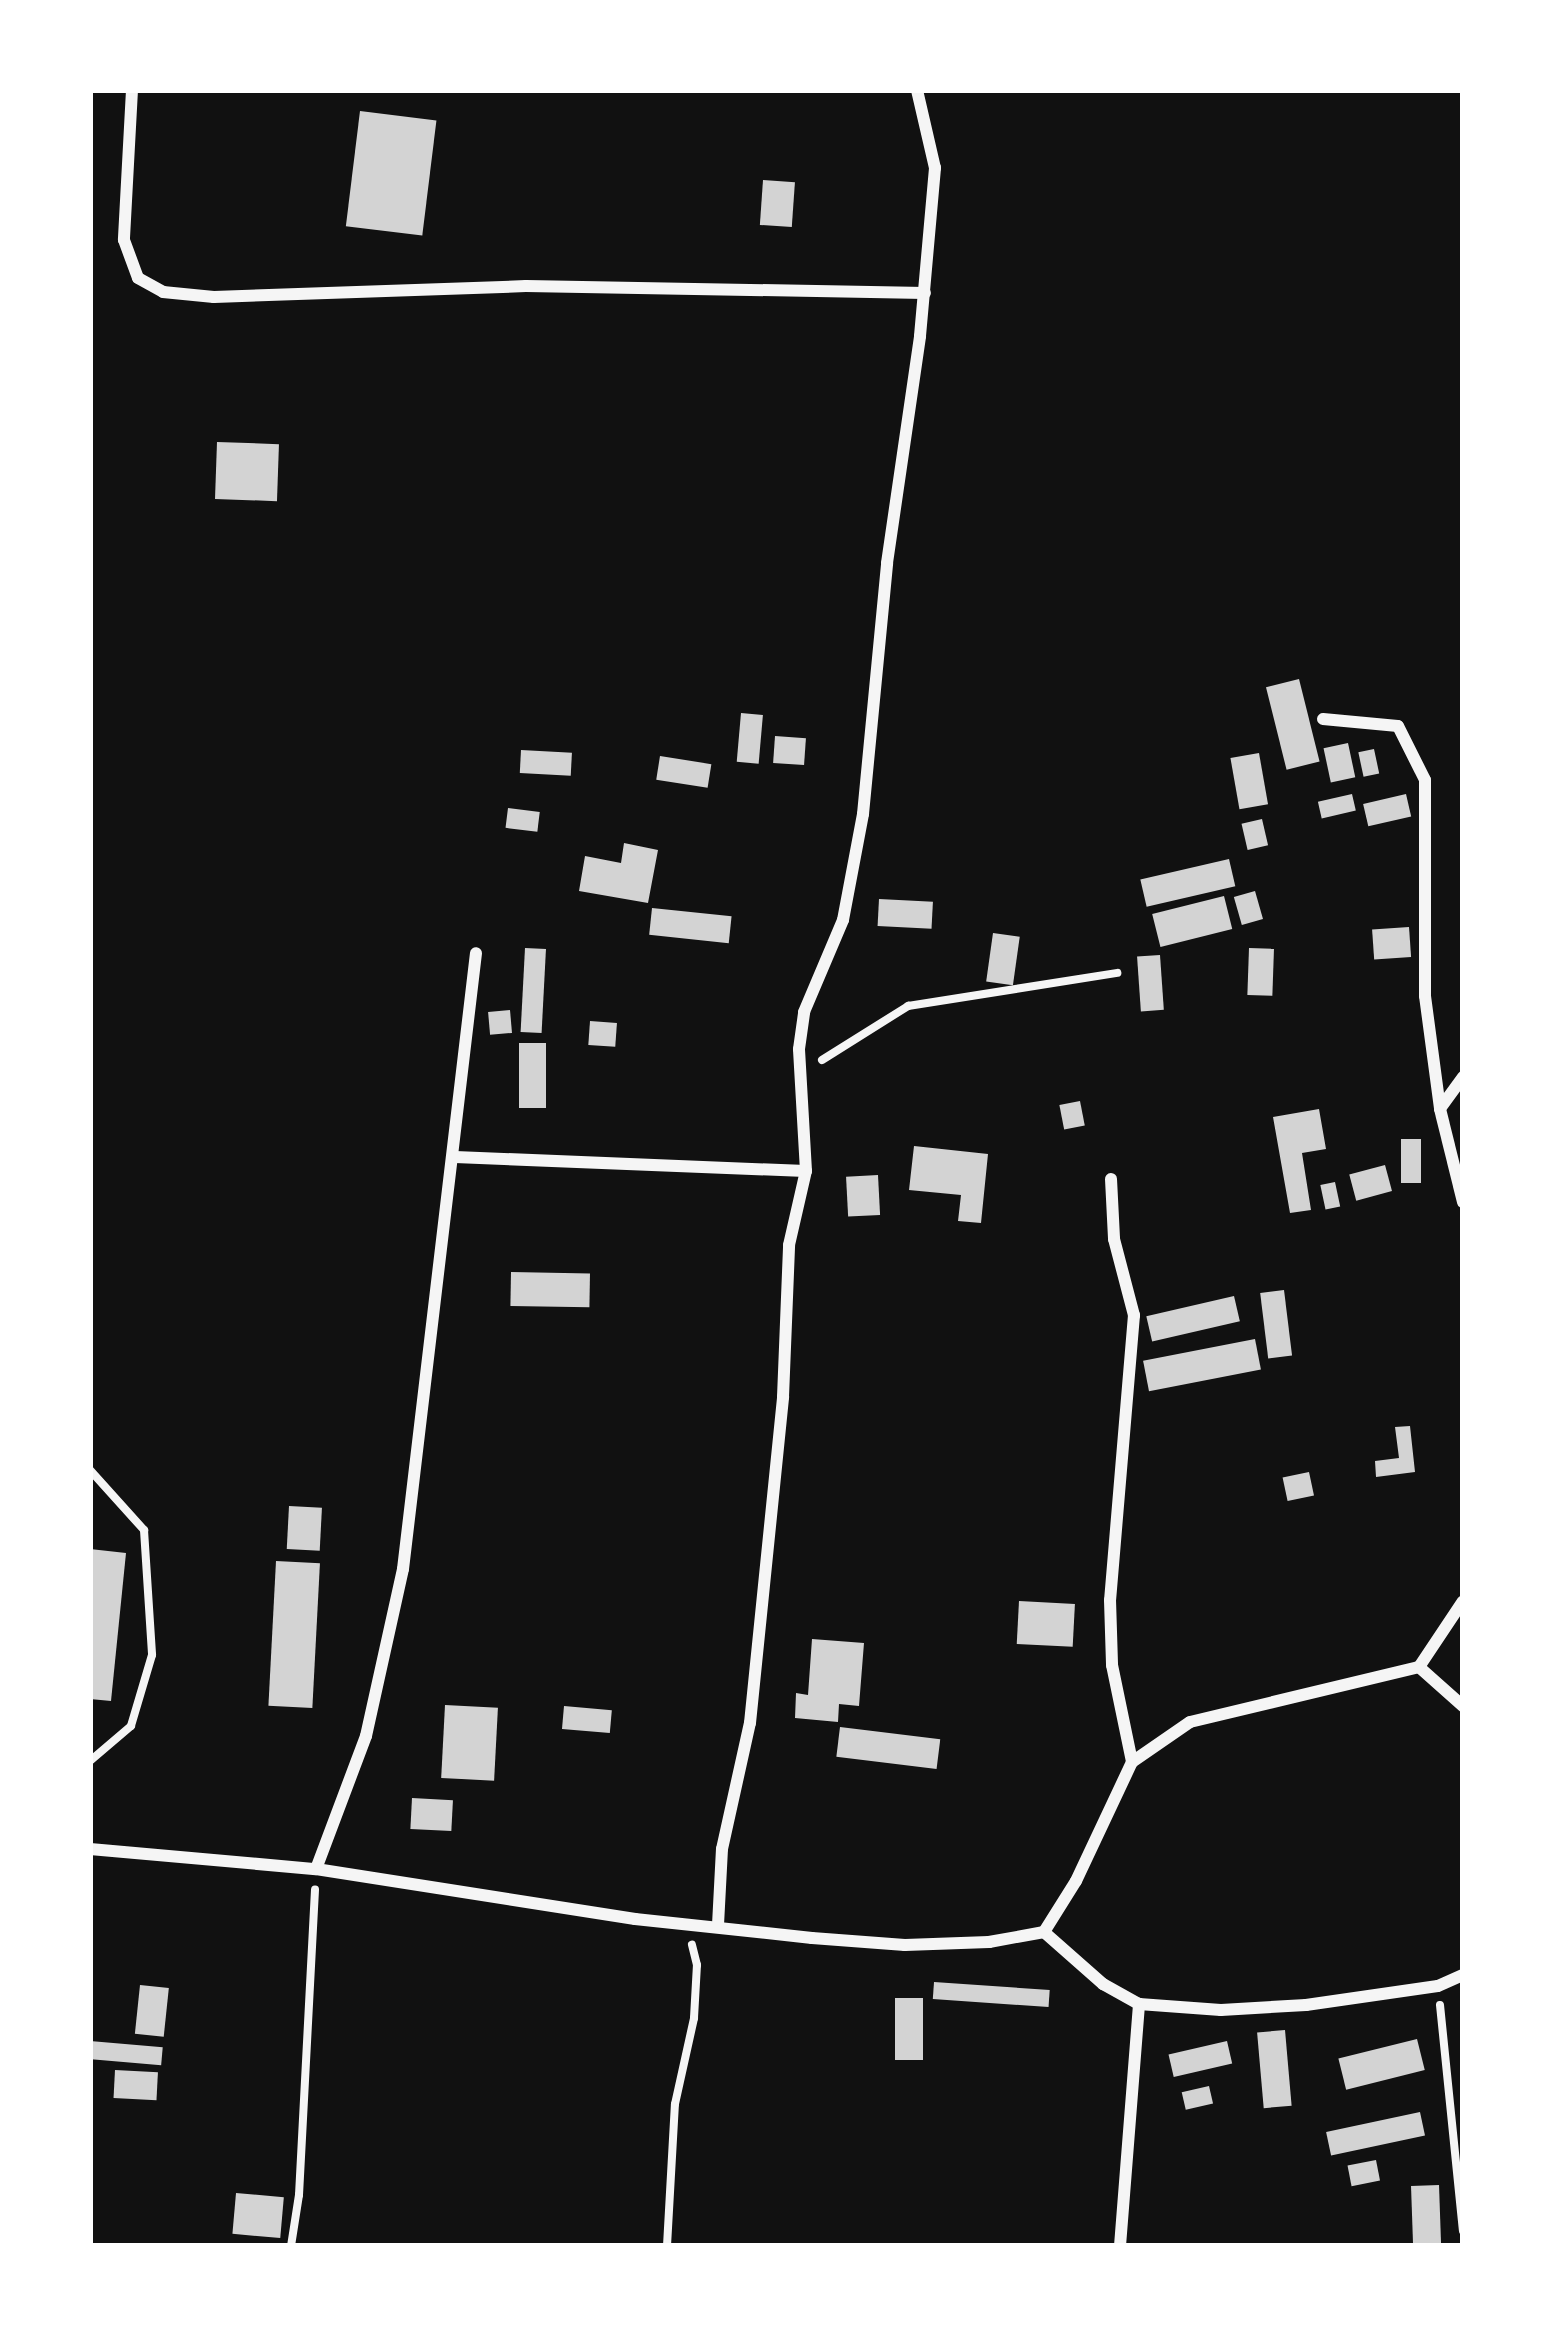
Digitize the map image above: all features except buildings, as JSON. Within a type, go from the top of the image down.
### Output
[{"type":"street","points":[[132,90],[124,240],[138,278],[163,292],[214,297],[526,286],[925,293]]},
{"type":"street","points":[[718,1925],[722,1849],[750,1723],[783,1397],[789,1245],[806,1171],[800,1073],[804,1012],[843,920],[863,814],[887,563],[925,293],[935,169],[917,90]]},
{"type":"street","points":[[1323,718],[1398,725],[1425,780],[1425,996],[1440,1109],[1463,1202]]},
{"type":"street","points":[[316,1869],[366,1736],[403,1569],[476,953]]},
{"type":"street","points":[[1440,1109],[1463,1077]]},
{"type":"street","points":[[455,1157],[806,1171]]},
{"type":"street","points":[[1111,1179],[1114,1239],[1134,1331],[1110,1600],[1112,1665],[1132,1762]]},
{"type":"street","points":[[90,1849],[316,1869],[686,1924],[905,1945],[989,1942],[1044,1932],[1076,1881],[1132,1762],[1190,1722],[1419,1667],[1463,1601]]},
{"type":"street","points":[[1419,1667],[1463,1706]]},
{"type":"street","points":[[1044,1932],[1103,1984],[1139,2004],[1242,2009],[1438,1986],[1463,1976]]},
{"type":"street","points":[[1120,2246],[1139,2004]]},
{"type":"path","points":[[800,1073],[908,1006],[1117,973]]},
{"type":"path","points":[[90,1470],[144,1530],[152,1655],[131,1726],[90,1761]]},
{"type":"path","points":[[291,2246],[299,2195],[316,1869]]},
{"type":"path","points":[[667,2246],[675,2104],[696,1983],[686,1924]]},
{"type":"path","points":[[1438,1986],[1463,2231]]}]
